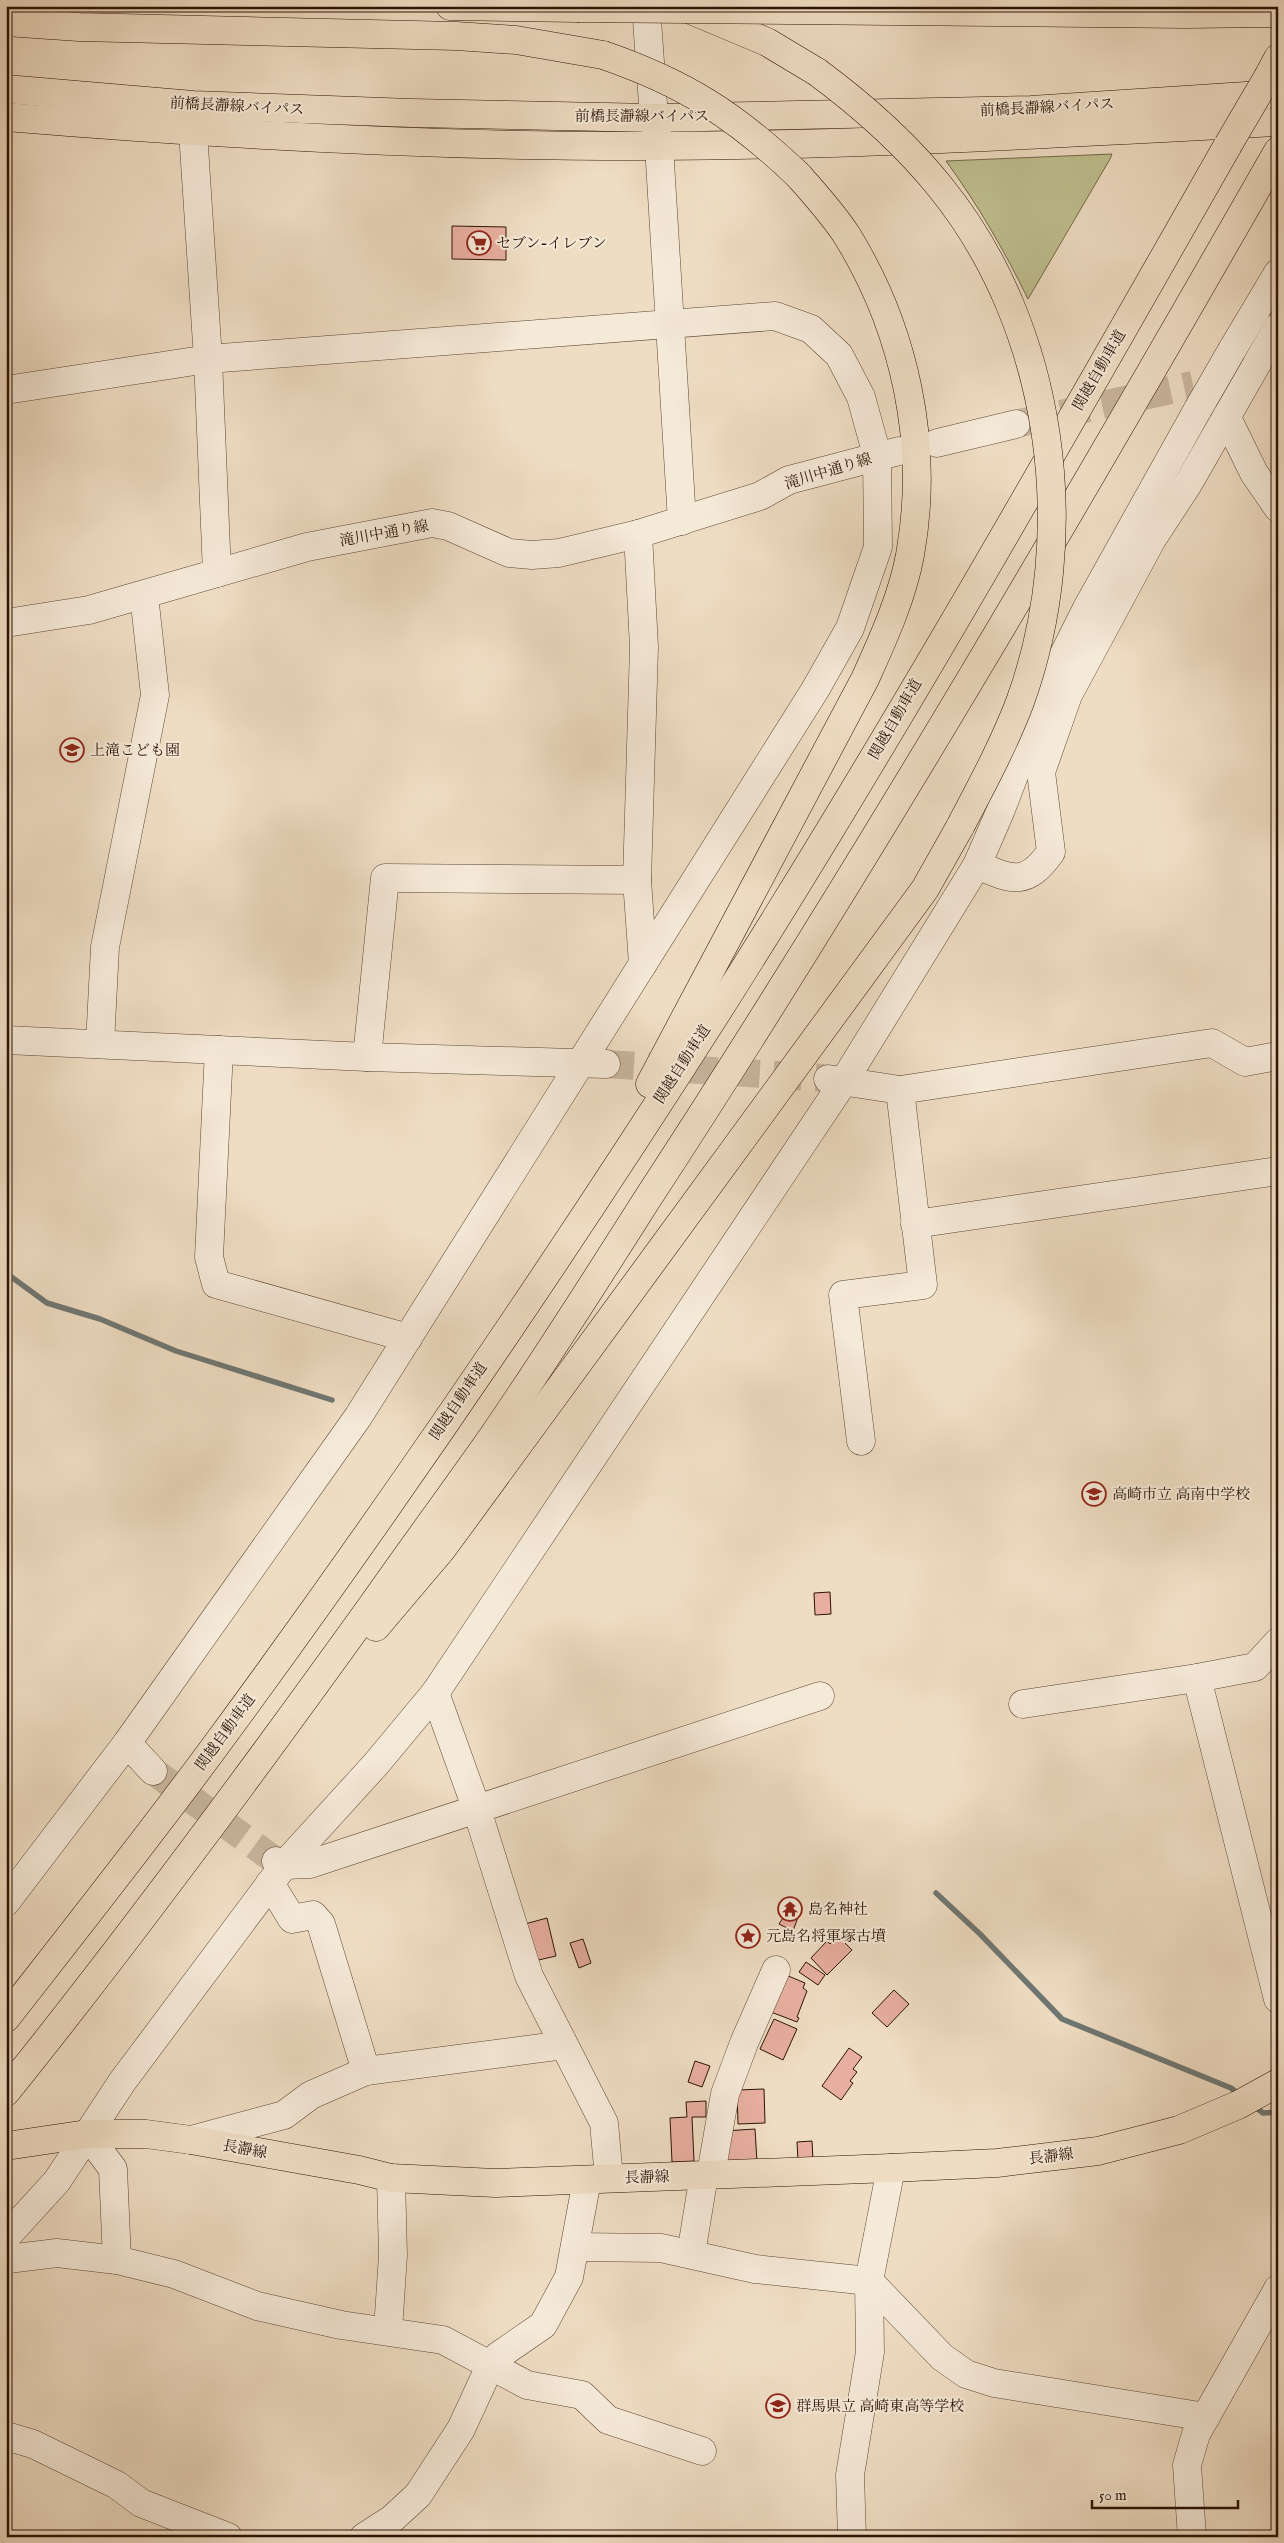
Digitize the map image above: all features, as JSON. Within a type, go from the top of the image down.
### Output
[{"type":"main road","points":[[450,6],[1186,14],[1278,13]]},
{"type":"main road","points":[[258,1765],[442,1549],[925,889],[961,825],[1000,748],[1020,701],[1045,603],[1052,551],[1052,502],[1048,441],[1043,413],[1025,347],[1008,300],[969,228],[942,189],[908,150],[854,100],[816,72],[767,42],[726,23],[679,6]]},
{"type":"main road","points":[[6,22],[89,27],[456,36],[516,40],[603,55],[669,80],[714,106],[775,153],[821,201],[855,250],[883,308],[897,345],[908,389],[916,456],[915,514],[910,556],[887,630],[865,679],[560,1251]]},
{"type":"main road","name":"前橋長瀞線バイパス","points":[[6,89],[193,105],[412,113],[654,118],[1031,110],[1275,75]]},
{"type":"main road","name":"関越自動車道","points":[[6,2018],[218,1744],[382,1514],[560,1251],[714,1016],[857,784],[1065,429],[1228,145],[1275,75]]},
{"type":"main road","name":"前橋長瀞線バイパス","points":[[6,117],[193,132],[413,143],[659,146],[1024,136],[1278,122]]},
{"type":"main road","points":[[6,2092],[76,2004],[258,1765],[493,1436],[754,1036],[1102,459],[1278,151]]},
{"type":"main road","name":"長瀞線","points":[[6,2146],[87,2134],[146,2134],[359,2170],[391,2178],[495,2183],[997,2163],[1098,2151],[1179,2130],[1238,2105],[1278,2082]]},
{"type":"street","points":[[646,6],[654,118],[659,146],[682,521]]},
{"type":"street","points":[[193,132],[208,359],[217,573]]},
{"type":"street","points":[[6,2237],[56,2181],[122,2082],[276,1869],[376,1764],[435,1693],[834,1079],[976,865],[1000,812],[1050,682],[1087,608],[1195,397],[1232,350],[1278,273]]},
{"type":"street","points":[[6,390],[208,359],[775,316],[811,329],[839,355],[888,453],[878,547],[850,628],[815,690],[643,964],[594,1063],[408,1338],[358,1417],[128,1743],[6,1902]]},
{"type":"street","points":[[976,865],[1006,878],[1020,877],[1033,872],[1051,852],[1041,772],[1065,703],[1152,540],[1188,484],[1226,416],[1267,365],[1278,326]]},
{"type":"street","points":[[1195,397],[1267,365]]},
{"type":"street","points":[[1226,416],[1254,473],[1278,508]]},
{"type":"street","points":[[937,443],[1016,424]]},
{"type":"street","name":"滝川中通り線","points":[[6,623],[89,610],[307,547],[432,523],[448,526],[509,553],[532,556],[559,553],[638,534],[682,521],[760,496],[789,480],[888,453]]},
{"type":"street","points":[[638,534],[644,648],[637,880],[643,964]]},
{"type":"street","points":[[100,1044],[105,948],[156,694],[144,595]]},
{"type":"street","points":[[367,1057],[384,878],[637,880]]},
{"type":"street","points":[[6,1040],[367,1057],[594,1063]]},
{"type":"street","points":[[834,1079],[900,1090],[1212,1043],[1245,1062],[1278,1057]]},
{"type":"street","points":[[219,1050],[209,1257],[216,1284],[408,1338]]},
{"type":"street","points":[[861,1442],[843,1295],[922,1285],[900,1090]]},
{"type":"street","points":[[915,1224],[1278,1171]]},
{"type":"street","points":[[1023,1704],[1196,1678],[1255,1667],[1278,1642]]},
{"type":"street","points":[[1196,1678],[1278,1999]]},
{"type":"street","points":[[364,2537],[392,2519],[418,2495],[461,2429],[490,2366],[498,2356],[543,2325],[569,2276],[574,2247],[598,2179],[604,2123],[528,1976],[477,1810],[435,1693]]},
{"type":"street","points":[[276,1869],[310,1864],[820,1696]]},
{"type":"street","points":[[128,1743],[153,1771]]},
{"type":"street","points":[[276,1869],[292,1918],[313,1915],[321,1924],[366,2071]]},
{"type":"street","points":[[691,2254],[725,2094],[744,2043],[776,1970]]},
{"type":"street","points":[[190,2140],[284,2115],[311,2095],[366,2071],[564,2046]]},
{"type":"street","points":[[87,2134],[113,2169],[117,2260]]},
{"type":"street","points":[[852,2537],[850,2475],[870,2352],[868,2281],[891,2168]]},
{"type":"street","points":[[388,2330],[393,2255],[391,2178]]},
{"type":"street","points":[[574,2247],[661,2248],[755,2269],[868,2281],[942,2358],[966,2374],[994,2383],[1206,2417]]},
{"type":"street","points":[[6,2257],[16,2258],[57,2253],[117,2260],[174,2274],[257,2306],[341,2325],[388,2330],[443,2340],[527,2385],[582,2396],[608,2420],[702,2451]]},
{"type":"street","points":[[1192,2537],[1187,2465],[1196,2434],[1274,2306]]},
{"type":"street","points":[[6,2436],[33,2444],[117,2485],[141,2503],[228,2537]]},
{"type":"green space","points":[[1112,154],[1028,299],[990,228],[946,161]]},
{"type":"building","name":"セブン-イレブン","points":[[452,226],[506,227],[506,260],[452,259]]},
{"type":"building","points":[[830,1592],[831,1614],[815,1615],[814,1593]]},
{"type":"building","points":[[792,1904],[801,1909],[793,1931],[779,1924]]},
{"type":"building","points":[[547,1918],[556,1956],[534,1961],[525,1924]]},
{"type":"building","points":[[838,1936],[852,1950],[827,1975],[811,1958],[827,1941],[830,1944]]},
{"type":"building","points":[[583,1939],[591,1963],[579,1968],[570,1943]]},
{"type":"building","points":[[806,1962],[825,1975],[818,1985],[799,1972]]},
{"type":"building","points":[[786,1975],[805,1983],[803,1988],[807,1991],[797,2017],[799,2018],[797,2022],[771,2012]]},
{"type":"building","points":[[894,1990],[909,2004],[887,2027],[872,2013]]},
{"type":"building","points":[[774,2019],[797,2029],[783,2060],[760,2049]]},
{"type":"building","points":[[849,2048],[862,2057],[853,2069],[857,2072],[850,2081],[853,2083],[841,2100],[822,2086]]},
{"type":"building","points":[[695,2061],[710,2066],[702,2087],[688,2082]]},
{"type":"building","points":[[764,2089],[765,2123],[738,2124],[737,2090]]},
{"type":"building","points":[[706,2101],[706,2117],[692,2117],[694,2161],[672,2162],[670,2118],[687,2117],[686,2102]]},
{"type":"building","points":[[755,2129],[757,2162],[718,2164],[724,2131]]},
{"type":"building","points":[[812,2141],[813,2160],[798,2161],[797,2142]]},
{"type":"waterway","points":[[6,1273],[47,1303],[100,1319],[176,1351],[332,1400]]},
{"type":"waterway","points":[[936,1893],[980,1934],[1062,2019],[1231,2088],[1241,2096]]},
{"type":"waterway","points":[[1254,2106],[1263,2113],[1278,2112]]},
{"type":"tunnel","points":[[1020,423],[1193,385]]},
{"type":"tunnel","points":[[606,1064],[824,1078]]},
{"type":"tunnel","points":[[153,1771],[273,1859]]},
{"type":"place","name":"セブン-イレブン","points":[[479,243]]},
{"type":"place","name":"上滝こども園","points":[[72,750]]},
{"type":"place","name":"高崎市立 高南中学校","points":[[1094,1494]]},
{"type":"place","name":"島名神社","points":[[790,1909]]},
{"type":"place","name":"元島名将軍塚古墳","points":[[748,1936]]},
{"type":"place","name":"群馬県立 高崎東高等学校","points":[[778,2406]]}]
